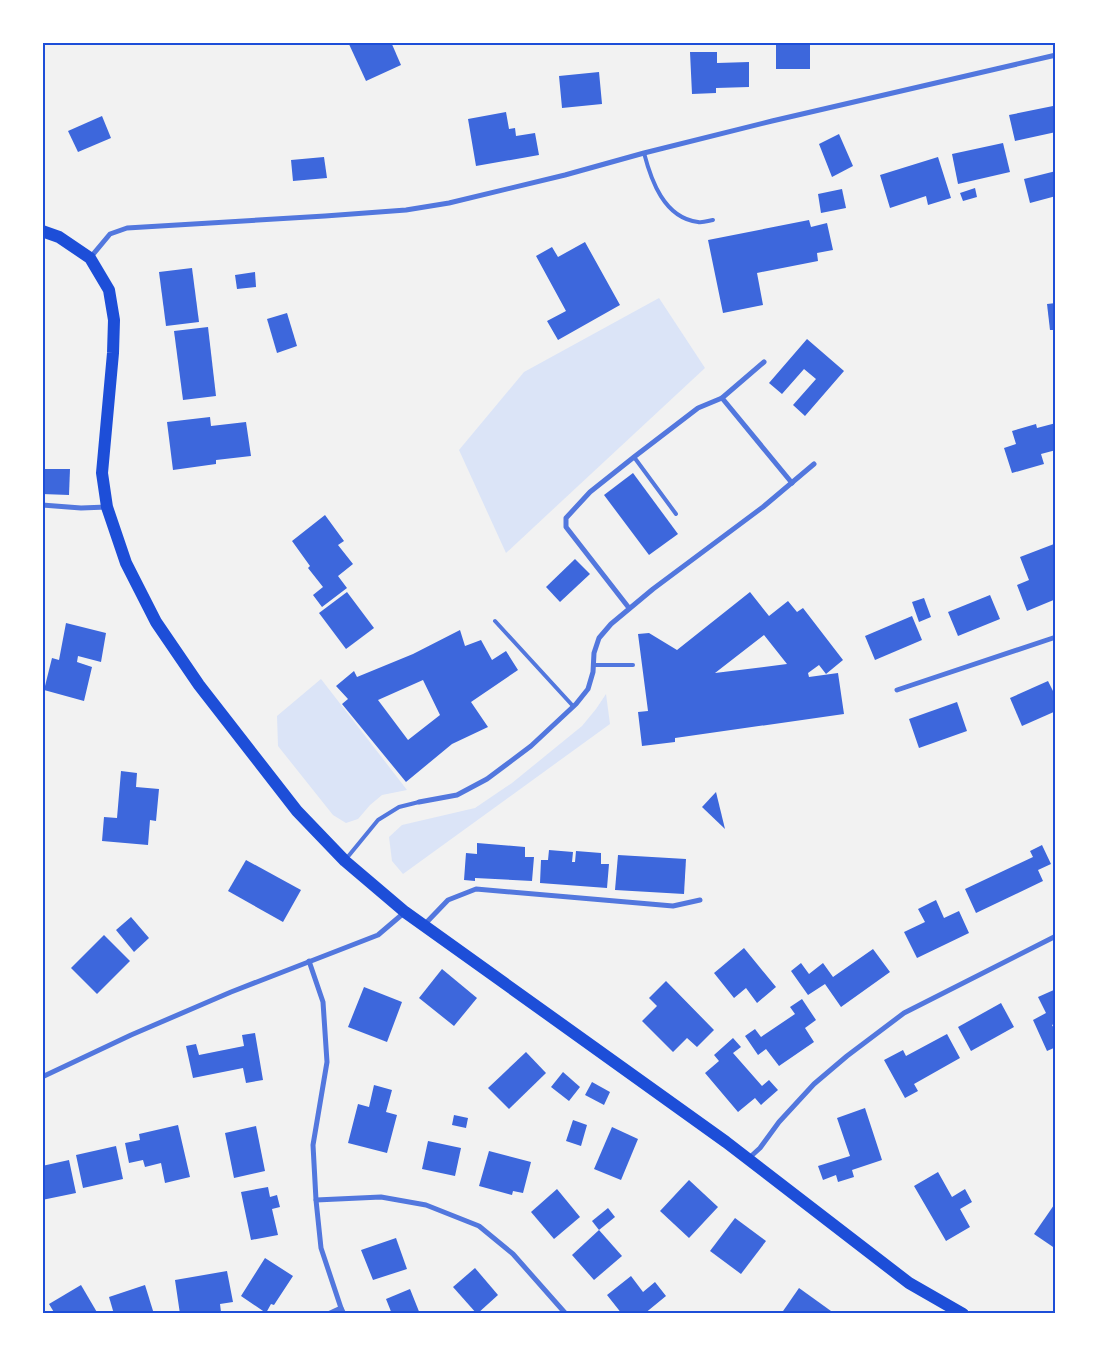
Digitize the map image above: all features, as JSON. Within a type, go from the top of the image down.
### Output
[{"type":"main road","points":[[42,231],[59,237],[90,258],[109,290],[114,320],[113,353],[102,472],[107,507],[126,564],[156,622],[199,685],[298,811],[345,861],[405,912],[726,1142],[909,1283],[963,1314]]},
{"type":"street","points":[[90,258],[110,234],[127,228],[316,217],[406,210],[449,203],[566,175],[644,152],[1056,55]]},
{"type":"street","points":[[629,608],[566,527],[566,518],[590,492],[634,457],[698,408],[722,398],[764,362]]},
{"type":"street","points":[[722,398],[792,483]]},
{"type":"street","points":[[419,802],[457,795],[487,779],[531,746],[588,689],[593,672],[594,653],[599,638],[611,624],[653,589],[762,507],[814,464]]},
{"type":"street","points":[[42,505],[81,508],[107,507]]},
{"type":"street","points":[[897,690],[1056,637]]},
{"type":"street","points":[[424,925],[448,900],[476,889],[673,906],[700,900]]},
{"type":"street","points":[[42,1077],[131,1035],[231,992],[378,935],[405,912]]},
{"type":"street","points":[[748,1159],[760,1148],[779,1122],[814,1084],[847,1056],[904,1013],[1056,936]]},
{"type":"street","points":[[309,961],[323,1002],[327,1062],[313,1145],[316,1200],[321,1248],[340,1308],[344,1314]]},
{"type":"street","points":[[316,1200],[381,1197],[426,1206],[479,1226],[513,1254],[566,1314]]},
{"type":"street","points":[[328,1314],[340,1308]]},
{"type":"lane","points":[[644,152],[648,171],[658,193],[672,211],[688,220],[699,223],[713,220]]},
{"type":"lane","points":[[634,457],[676,514]]},
{"type":"lane","points":[[495,621],[573,706]]},
{"type":"lane","points":[[593,665],[633,665]]},
{"type":"lane","points":[[345,861],[378,820],[399,806],[419,802]]},
{"type":"shaded area","points":[[659,298],[705,368],[506,553],[459,450],[524,372]]},
{"type":"shaded area","points":[[321,679],[407,790],[382,795],[358,819],[346,823],[333,815],[278,746],[277,716]]},
{"type":"shaded area","points":[[606,694],[610,724],[403,874],[392,861],[389,837],[402,825],[475,808],[512,783],[582,726]]},
{"type":"building","points":[[348,42],[391,42],[401,65],[366,81]]},
{"type":"building","points":[[776,42],[810,42],[810,69],[776,69]]},
{"type":"building","points":[[690,52],[717,52],[717,63],[749,62],[749,87],[716,88],[716,93],[692,94]]},
{"type":"building","points":[[599,72],[602,104],[562,108],[559,76]]},
{"type":"building","points":[[1053,106],[1056,115],[1056,132],[1015,141],[1009,115]]},
{"type":"building","points":[[506,112],[509,129],[515,128],[516,136],[535,133],[539,155],[476,166],[468,119]]},
{"type":"building","points":[[102,116],[111,138],[78,152],[68,131]]},
{"type":"building","points":[[839,134],[853,166],[832,177],[819,144]]},
{"type":"building","points":[[1003,143],[1010,172],[958,184],[952,154]]},
{"type":"building","points":[[324,157],[327,178],[293,181],[291,160]]},
{"type":"building","points":[[938,157],[951,198],[928,205],[926,196],[890,208],[880,175]]},
{"type":"building","points":[[1056,171],[1056,196],[1030,203],[1024,179]]},
{"type":"building","points":[[975,188],[977,197],[963,201],[960,193]]},
{"type":"building","points":[[842,189],[846,208],[821,213],[818,194]]},
{"type":"building","points":[[809,220],[811,227],[827,223],[833,250],[817,253],[818,261],[757,273],[763,305],[723,313],[708,240]]},
{"type":"building","points":[[585,242],[620,305],[558,340],[547,321],[566,311],[536,256],[552,247],[558,257]]},
{"type":"building","points":[[192,268],[199,322],[166,326],[159,272]]},
{"type":"building","points":[[255,272],[256,287],[237,289],[235,275]]},
{"type":"building","points":[[1056,303],[1056,330],[1050,330],[1047,304]]},
{"type":"building","points":[[287,313],[297,346],[277,353],[267,319]]},
{"type":"building","points":[[208,327],[216,396],[183,400],[174,331]]},
{"type":"building","points":[[807,339],[844,371],[805,416],[793,405],[816,379],[804,369],[782,394],[769,383]]},
{"type":"building","points":[[210,417],[211,426],[246,422],[251,456],[216,460],[216,464],[173,470],[167,422]]},
{"type":"building","points":[[1056,423],[1056,450],[1041,454],[1044,464],[1012,473],[1004,448],[1016,444],[1012,431],[1036,424],[1037,428]]},
{"type":"building","points":[[42,469],[70,469],[69,495],[42,494]]},
{"type":"building","points":[[633,473],[678,534],[649,555],[604,495]]},
{"type":"building","points":[[325,515],[344,541],[338,545],[353,564],[338,576],[347,588],[322,607],[313,595],[323,587],[308,568],[310,566],[292,541]]},
{"type":"building","points":[[1054,544],[1056,549],[1056,599],[1027,611],[1017,585],[1029,580],[1020,557]]},
{"type":"building","points":[[575,559],[590,574],[560,602],[546,587]]},
{"type":"building","points":[[347,592],[374,628],[346,649],[319,613]]},
{"type":"building","points":[[750,592],[769,616],[788,601],[797,612],[803,608],[843,660],[826,674],[819,665],[808,673],[809,677],[838,673],[844,714],[675,738],[675,742],[642,746],[638,712],[648,711],[638,634],[649,633],[677,650]],"holes":[[[764,635],[787,664],[715,673]]]},
{"type":"building","points":[[990,595],[1000,619],[958,636],[948,612]]},
{"type":"building","points":[[924,598],[931,617],[919,622],[912,602]]},
{"type":"building","points":[[912,616],[922,640],[875,660],[865,636]]},
{"type":"building","points":[[66,623],[106,633],[101,662],[78,656],[77,662],[92,667],[84,701],[44,690],[52,658],[59,660]]},
{"type":"building","points":[[460,630],[465,646],[481,640],[492,660],[506,651],[518,670],[471,702],[488,727],[452,744],[406,782],[342,704],[348,699],[336,686],[354,671],[357,677],[413,654]],"holes":[[[423,680],[440,715],[408,740],[378,700]]]},
{"type":"building","points":[[1048,681],[1056,697],[1056,711],[1022,726],[1010,698]]},
{"type":"building","points":[[957,702],[967,731],[919,748],[909,719]]},
{"type":"building","points":[[121,771],[137,773],[136,787],[159,789],[156,821],[150,820],[148,845],[102,841],[104,817],[117,818]]},
{"type":"building","points":[[716,792],[725,829],[702,807]]},
{"type":"building","points":[[477,843],[525,847],[525,857],[534,857],[532,881],[475,878],[475,881],[464,880],[466,853],[477,854]]},
{"type":"building","points":[[1042,845],[1051,864],[1038,870],[1043,881],[976,913],[965,889],[1033,857],[1030,851]]},
{"type":"building","points":[[549,850],[573,852],[572,862],[575,862],[576,851],[601,853],[601,864],[609,864],[607,888],[540,883],[541,860],[548,860]]},
{"type":"building","points":[[618,855],[686,859],[684,894],[615,890]]},
{"type":"building","points":[[246,860],[301,890],[283,922],[228,891]]},
{"type":"building","points":[[936,900],[944,918],[959,911],[969,933],[917,958],[904,932],[925,922],[918,909]]},
{"type":"building","points":[[131,917],[149,938],[134,952],[116,930]]},
{"type":"building","points":[[104,935],[130,961],[97,994],[71,968]]},
{"type":"building","points":[[744,948],[776,987],[757,1003],[746,988],[734,998],[714,973]]},
{"type":"building","points":[[873,949],[890,972],[841,1007],[825,984],[808,995],[791,971],[801,963],[809,974],[823,963],[833,977]]},
{"type":"building","points":[[442,969],[477,998],[454,1026],[419,998]]},
{"type":"building","points":[[666,981],[714,1030],[697,1047],[687,1038],[673,1052],[642,1021],[657,1006],[649,998]]},
{"type":"building","points":[[364,987],[402,1002],[387,1042],[348,1027]]},
{"type":"building","points":[[1056,989],[1056,1023],[1052,1025],[1056,1032],[1056,1047],[1047,1051],[1033,1020],[1046,1013],[1038,997]]},
{"type":"building","points":[[802,999],[816,1020],[805,1028],[814,1042],[779,1066],[766,1049],[758,1055],[745,1036],[755,1029],[761,1037],[795,1014],[790,1007]]},
{"type":"building","points":[[1001,1003],[1014,1027],[971,1051],[958,1027]]},
{"type":"building","points":[[255,1033],[263,1080],[246,1083],[243,1068],[193,1078],[186,1046],[196,1044],[199,1055],[244,1046],[242,1035]]},
{"type":"building","points":[[947,1034],[960,1058],[914,1084],[918,1091],[905,1098],[884,1060],[903,1050],[906,1056]]},
{"type":"building","points":[[733,1038],[741,1047],[733,1053],[762,1086],[769,1080],[778,1090],[761,1105],[755,1098],[738,1112],[705,1073],[719,1061],[714,1055]]},
{"type":"building","points":[[526,1052],[546,1073],[509,1109],[488,1088]]},
{"type":"building","points":[[563,1072],[580,1087],[569,1101],[551,1087]]},
{"type":"building","points":[[592,1082],[610,1092],[604,1105],[585,1095]]},
{"type":"building","points":[[374,1085],[392,1090],[386,1112],[397,1115],[387,1153],[348,1143],[358,1104],[369,1107]]},
{"type":"building","points":[[865,1108],[882,1160],[852,1170],[854,1177],[838,1182],[836,1175],[823,1180],[818,1166],[850,1156],[837,1118]]},
{"type":"building","points":[[454,1115],[468,1118],[466,1128],[452,1125]]},
{"type":"building","points":[[573,1120],[587,1125],[581,1146],[566,1141]]},
{"type":"building","points":[[178,1125],[190,1177],[165,1183],[161,1163],[145,1167],[143,1160],[129,1163],[125,1143],[140,1140],[139,1134]]},
{"type":"building","points":[[256,1126],[265,1171],[234,1178],[225,1133]]},
{"type":"building","points":[[612,1127],[638,1139],[621,1180],[594,1169]]},
{"type":"building","points":[[428,1141],[461,1148],[455,1176],[422,1169]]},
{"type":"building","points":[[116,1146],[123,1179],[83,1188],[76,1155]]},
{"type":"building","points":[[489,1151],[531,1162],[523,1193],[513,1191],[512,1195],[479,1186]]},
{"type":"building","points":[[69,1160],[76,1193],[42,1200],[42,1166]]},
{"type":"building","points":[[938,1172],[952,1197],[965,1189],[972,1202],[960,1209],[970,1227],[946,1241],[914,1186]]},
{"type":"building","points":[[689,1180],[718,1207],[689,1238],[660,1211]]},
{"type":"building","points":[[268,1187],[270,1197],[277,1195],[280,1207],[272,1209],[278,1235],[251,1240],[241,1192]]},
{"type":"building","points":[[557,1189],[580,1217],[554,1239],[531,1212]]},
{"type":"building","points":[[1054,1205],[1056,1207],[1056,1249],[1034,1234]]},
{"type":"building","points":[[608,1208],[615,1217],[599,1230],[592,1221]]},
{"type":"building","points":[[735,1218],[766,1241],[741,1274],[710,1251]]},
{"type":"building","points":[[599,1230],[622,1256],[594,1280],[572,1255]]},
{"type":"building","points":[[396,1238],[407,1269],[373,1280],[361,1250]]},
{"type":"building","points":[[265,1258],[293,1276],[274,1305],[271,1304],[266,1313],[241,1296]]},
{"type":"building","points":[[475,1268],[498,1295],[477,1314],[453,1287]]},
{"type":"building","points":[[227,1271],[233,1302],[220,1304],[221,1312],[213,1314],[180,1314],[175,1280]]},
{"type":"building","points":[[631,1276],[643,1292],[655,1282],[666,1296],[644,1314],[622,1314],[607,1295]]},
{"type":"building","points":[[81,1285],[98,1314],[55,1314],[49,1304]]},
{"type":"building","points":[[145,1285],[154,1314],[114,1314],[109,1297]]},
{"type":"building","points":[[799,1288],[831,1311],[829,1314],[781,1314]]},
{"type":"building","points":[[410,1289],[420,1314],[392,1314],[386,1299]]}]
